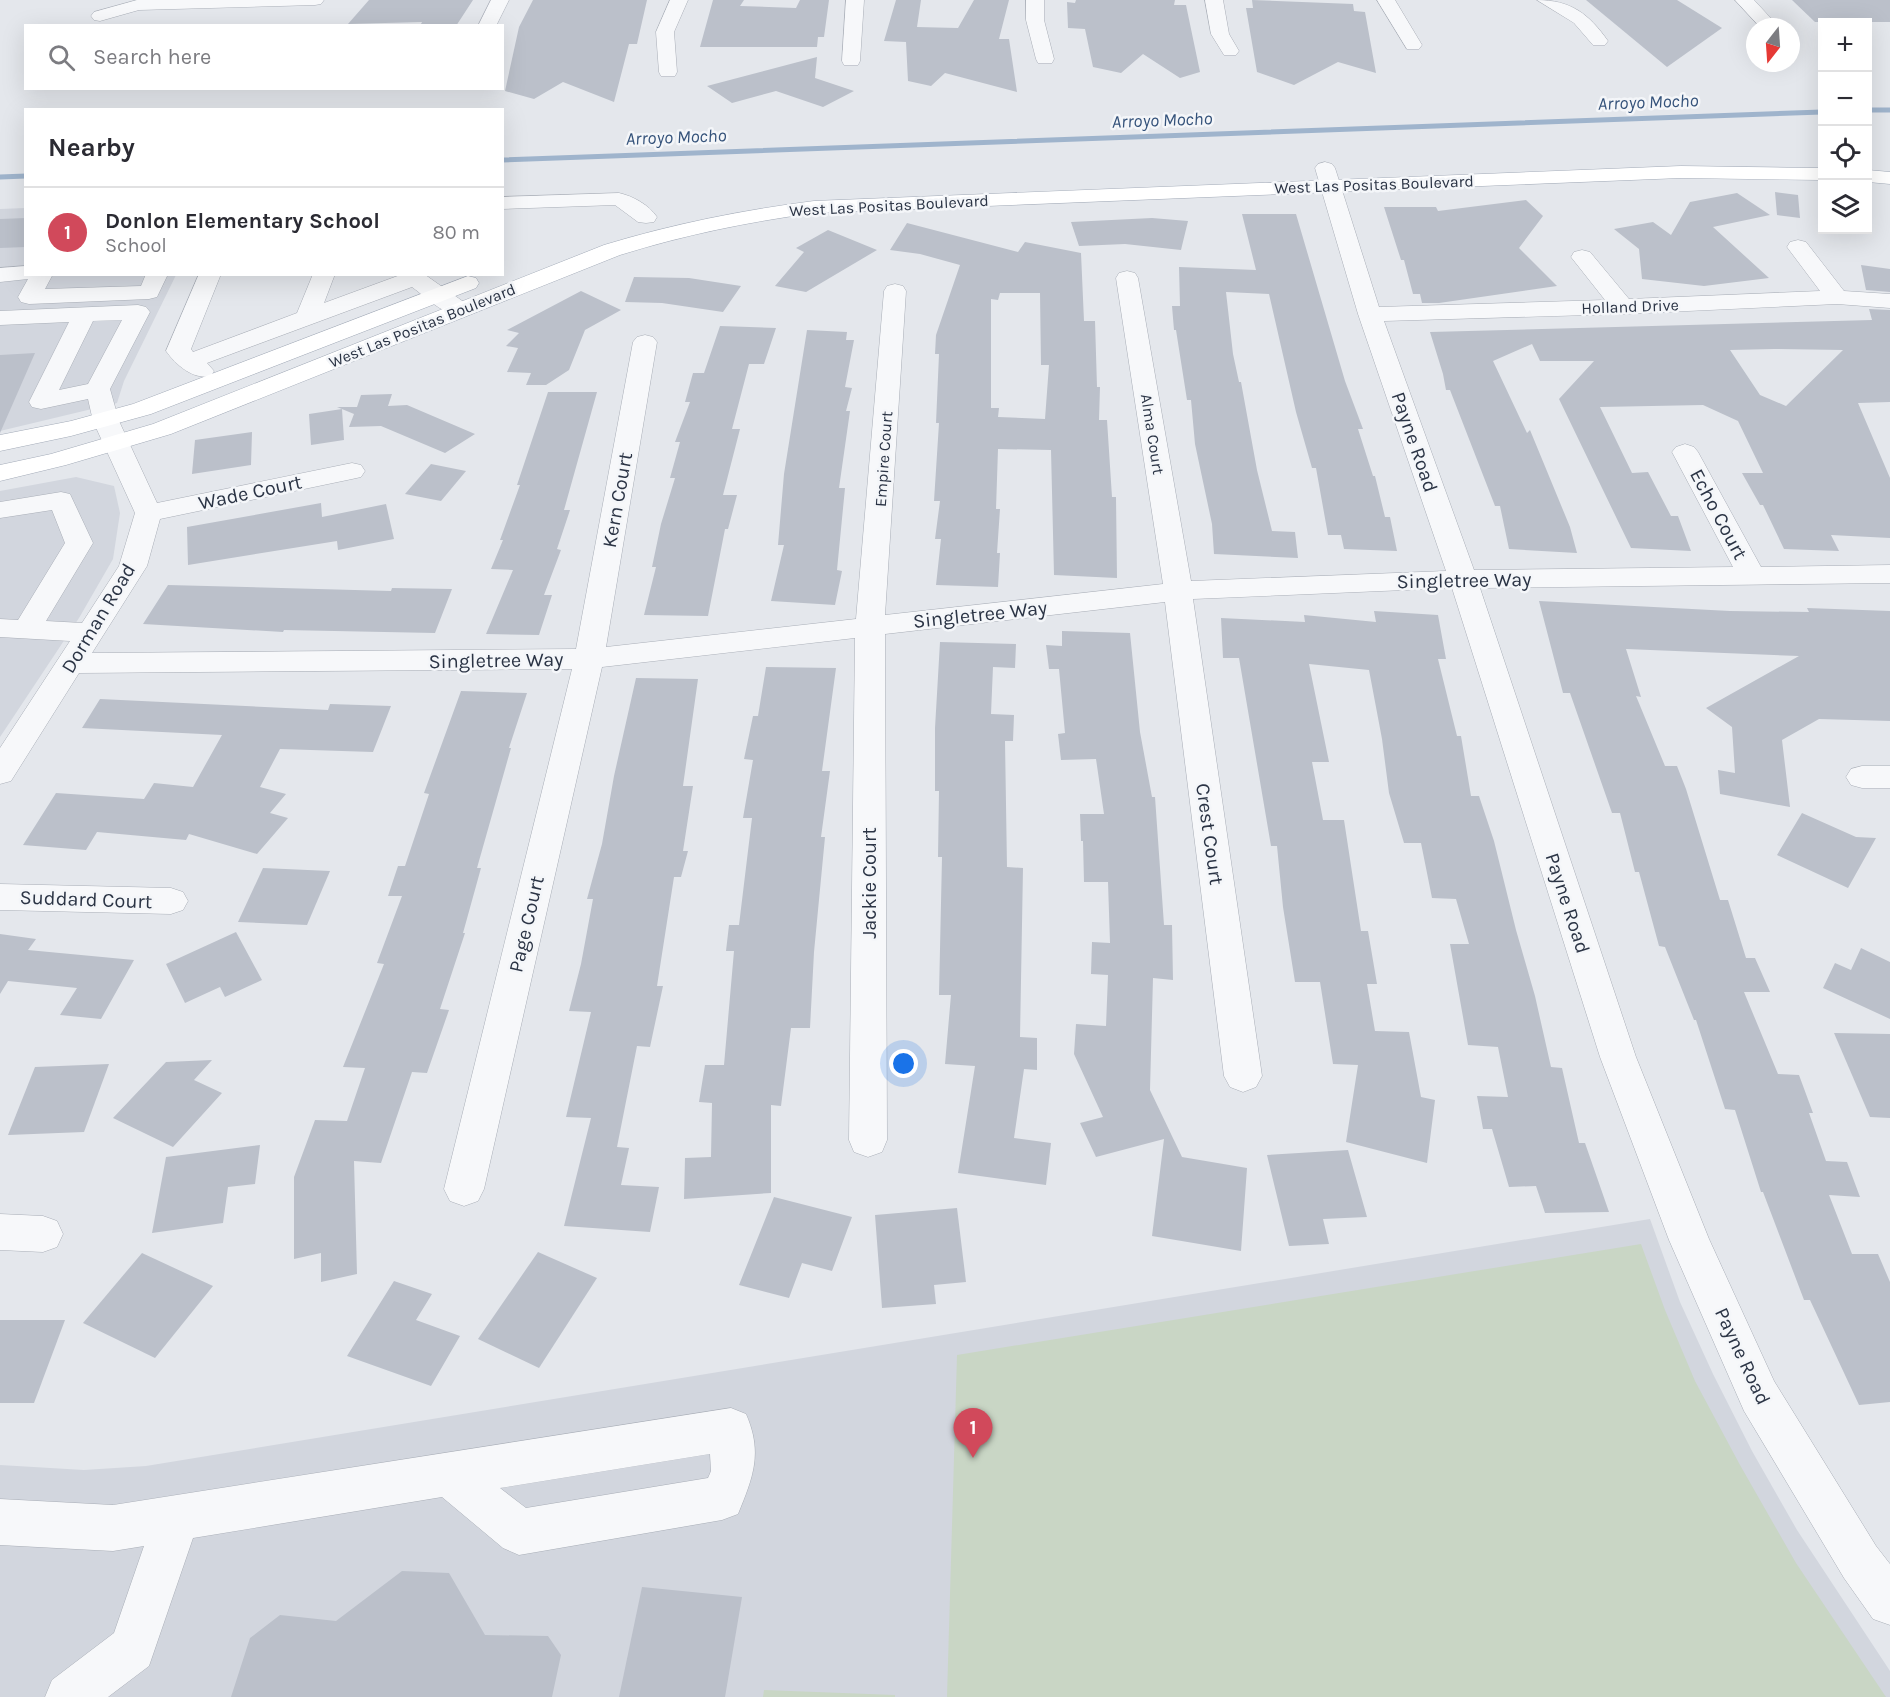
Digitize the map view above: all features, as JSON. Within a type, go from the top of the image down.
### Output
[{"type":"main road","name":"West Las Positas Boulevard","points":[[765,193],[813,189],[1328,177],[1682,172],[1818,173]]},
{"type":"main road","points":[[1872,176],[1890,178]]},
{"type":"main road","name":"West Las Positas Boulevard","points":[[0,443],[42,436],[162,429],[612,250],[664,233],[769,212],[826,206],[1328,177]]},
{"type":"main road","points":[[636,220],[667,211]]},
{"type":"main road","name":"West Las Positas Boulevard","points":[[0,473],[111,433],[216,381],[426,283],[475,276]]},
{"type":"street","points":[[100,16],[138,5],[315,0],[306,17]]},
{"type":"street","points":[[488,24],[500,0]]},
{"type":"street","points":[[668,72],[665,32],[679,0]]},
{"type":"street","points":[[851,60],[855,0]]},
{"type":"street","points":[[1035,0],[1035,20],[1045,59]]},
{"type":"street","points":[[1214,0],[1220,34],[1230,51]]},
{"type":"street","points":[[1386,0],[1413,45]]},
{"type":"street","points":[[1546,0],[1580,19],[1599,41]]},
{"type":"street","points":[[1744,0],[1761,18]]},
{"type":"street","name":"Payne Road","points":[[1328,177],[1370,314],[1462,579],[1618,1058],[1689,1240],[1759,1396],[1860,1562],[1890,1602]]},
{"type":"street","points":[[504,203],[619,199],[627,202],[636,220]]},
{"type":"street","points":[[1798,247],[1837,297]]},
{"type":"street","points":[[1582,257],[1623,307]]},
{"type":"street","points":[[0,274],[24,273]]},
{"type":"street","points":[[41,276],[29,297],[149,292],[156,276]]},
{"type":"street","points":[[209,276],[178,351],[216,381]]},
{"type":"street","points":[[308,316],[323,276]]},
{"type":"street","name":"Alma Court","points":[[1127,278],[1178,591]]},
{"type":"street","points":[[190,361],[308,316],[426,283],[460,310]]},
{"type":"street","name":"Empire Court","points":[[870,626],[895,291]]},
{"type":"street","name":"Holland Drive","points":[[1370,314],[1623,307],[1837,297],[1890,301]]},
{"type":"street","points":[[9,324],[85,314],[138,312],[98,389],[111,433],[127,463],[148,513]]},
{"type":"street","points":[[85,314],[40,402],[98,389]]},
{"type":"street","name":"Kern Court","points":[[589,659],[645,342]]},
{"type":"street","name":"Echo Court","points":[[1685,452],[1752,576]]},
{"type":"street","name":"Wade Court","points":[[148,513],[352,471]]},
{"type":"street","points":[[0,510],[61,500],[79,543],[13,629]]},
{"type":"street","name":"Dorman Road","points":[[0,773],[133,566],[148,513]]},
{"type":"street","name":"Singletree Way","points":[[71,663],[589,659],[1178,591],[1462,579],[1890,574]]},
{"type":"street","name":"Crest Court","points":[[1178,591],[1242,1076]]},
{"type":"street","name":"Jackie Court","points":[[868,1140],[870,626]]},
{"type":"street","points":[[13,629],[90,633]]},
{"type":"street","name":"Page Court","points":[[464,1189],[589,659]]},
{"type":"street","name":"Suddard Court","points":[[0,897],[171,901]]},
{"type":"street","points":[[0,1232],[44,1233]]},
{"type":"street","points":[[0,1522],[113,1528],[447,1473],[731,1429],[733,1471],[722,1498],[519,1532],[447,1473]]},
{"type":"street","points":[[69,1697],[132,1650],[177,1518]]},
{"type":"shaded area","points":[[24,208],[24,276],[176,276],[124,381],[117,403],[0,431],[0,209]]},
{"type":"shaded area","points":[[76,477],[114,486],[120,513],[113,559],[79,618],[0,737],[0,491]]},
{"type":"shaded area","points":[[1650,1219],[1680,1302],[1713,1374],[1752,1451],[1797,1530],[1890,1671],[1890,1697],[0,1697],[0,1465],[84,1470],[146,1466]]},
{"type":"green space","points":[[1641,1244],[1665,1310],[1695,1381],[1740,1465],[1796,1563],[1886,1697],[947,1697],[957,1355]]},
{"type":"green space","points":[[764,1690],[895,1695],[895,1697],[763,1697]]},
{"type":"building","points":[[369,0],[473,0],[457,24],[421,24],[422,22],[348,24]]},
{"type":"building","points":[[533,0],[647,0],[637,44],[629,44],[614,102],[563,82],[534,99],[505,91],[519,27]]},
{"type":"building","points":[[713,0],[744,0],[740,6],[796,8],[800,0],[829,0],[824,37],[818,37],[817,47],[700,47]]},
{"type":"building","points":[[896,0],[921,0],[917,27],[958,28],[974,0],[1009,0],[999,39],[1009,39],[1017,92],[945,73],[931,86],[908,81],[906,42],[884,41]]},
{"type":"building","points":[[1076,0],[1175,0],[1174,5],[1186,5],[1200,72],[1180,78],[1143,54],[1121,73],[1093,67],[1085,29],[1068,28],[1067,2],[1075,3]]},
{"type":"building","points":[[1252,0],[1353,4],[1354,11],[1365,12],[1376,73],[1338,62],[1294,85],[1257,72],[1246,8],[1253,8]]},
{"type":"building","points":[[1586,0],[1677,0],[1722,28],[1667,67]]},
{"type":"building","points":[[1792,0],[1890,0],[1890,22],[1872,22],[1872,18],[1818,18],[1818,22],[1815,22]]},
{"type":"building","points":[[817,57],[815,78],[854,91],[823,107],[776,91],[732,103],[707,86]]},
{"type":"building","points":[[1775,192],[1798,195],[1800,218],[1777,215]]},
{"type":"building","points":[[1737,193],[1770,215],[1713,227],[1769,278],[1704,286],[1642,279],[1639,249],[1614,229],[1653,222],[1671,235],[1690,202]]},
{"type":"building","points":[[1526,200],[1543,216],[1519,248],[1557,286],[1439,303],[1422,303],[1420,294],[1413,294],[1404,260],[1401,260],[1384,207],[1436,207],[1438,211]]},
{"type":"building","points":[[1242,214],[1296,214],[1345,381],[1363,429],[1358,429],[1373,476],[1375,476],[1385,517],[1390,517],[1397,551],[1344,549],[1341,535],[1328,535],[1316,468],[1312,468],[1296,412],[1269,294],[1226,292],[1233,354],[1272,531],[1295,532],[1298,558],[1214,554],[1212,524],[1195,444],[1191,400],[1187,400],[1176,330],[1174,330],[1172,306],[1180,306],[1179,267],[1256,270]]},
{"type":"building","points":[[24,218],[24,247],[0,248],[0,219]]},
{"type":"building","points":[[1152,218],[1188,221],[1181,250],[1125,244],[1079,246],[1071,222]]},
{"type":"building","points":[[907,223],[1018,252],[1025,242],[1081,253],[1084,321],[1095,321],[1097,387],[1100,387],[1099,420],[1107,420],[1112,497],[1116,497],[1117,578],[1054,575],[1051,450],[998,449],[996,509],[1000,509],[997,553],[1000,553],[998,587],[936,585],[941,539],[935,539],[940,501],[934,501],[939,423],[936,423],[939,354],[935,354],[936,335],[960,265],[920,254],[890,250]],"holes":[[[1000,293],[1040,293],[1041,365],[1049,365],[1045,419],[998,417],[999,408],[991,408],[991,299],[998,300]]]},
{"type":"building","points":[[828,230],[877,250],[806,292],[775,286],[804,252],[796,248]]},
{"type":"building","points":[[1861,265],[1890,269],[1890,292],[1866,290]]},
{"type":"building","points":[[634,277],[689,278],[741,286],[723,312],[662,303],[625,302]]},
{"type":"building","points":[[581,291],[621,310],[585,330],[569,370],[546,385],[526,385],[531,373],[507,372],[518,348],[506,346],[519,333],[507,330]]},
{"type":"building","points":[[1869,309],[1890,310],[1890,402],[1858,403],[1890,478],[1890,538],[1831,535],[1839,551],[1784,549],[1763,505],[1760,505],[1742,473],[1763,473],[1738,421],[1703,405],[1600,407],[1632,473],[1648,472],[1671,516],[1678,516],[1691,551],[1631,548],[1559,399],[1594,361],[1540,361],[1532,344],[1493,361],[1527,433],[1530,430],[1570,527],[1577,553],[1509,549],[1500,506],[1495,506],[1450,390],[1446,390],[1430,332],[1872,320]],"holes":[[[1730,350],[1843,350],[1786,406],[1760,395]]]},
{"type":"building","points":[[720,326],[776,328],[764,364],[749,364],[732,429],[740,429],[723,495],[737,495],[728,529],[725,529],[708,616],[644,615],[656,567],[652,567],[661,524],[675,478],[670,478],[680,442],[675,442],[690,402],[685,402],[693,373],[704,373]]},
{"type":"building","points":[[807,330],[847,332],[846,340],[854,340],[845,387],[852,388],[846,411],[850,411],[839,488],[845,488],[837,570],[842,571],[835,605],[771,601],[784,545],[778,545],[784,474]]},
{"type":"building","points":[[35,353],[0,433],[0,355]]},
{"type":"building","points":[[548,392],[597,392],[564,510],[570,510],[557,549],[561,550],[544,595],[552,595],[539,635],[486,634],[513,570],[491,569],[503,540],[500,540],[520,485],[517,485]]},
{"type":"building","points":[[392,394],[388,406],[407,405],[475,434],[445,453],[381,426],[349,427],[354,414],[337,407],[357,407],[361,395]]},
{"type":"building","points":[[342,409],[344,440],[311,445],[309,414]]},
{"type":"building","points":[[252,432],[251,465],[192,474],[195,440]]},
{"type":"building","points":[[431,464],[466,471],[441,501],[405,494]]},
{"type":"building","points":[[321,503],[322,517],[386,504],[394,539],[338,550],[337,541],[188,565],[187,527]]},
{"type":"building","points":[[168,585],[391,591],[392,588],[452,589],[435,633],[284,630],[283,632],[143,624]]},
{"type":"building","points":[[1539,601],[1730,611],[1809,612],[1807,608],[1890,611],[1890,721],[1819,719],[1782,740],[1790,807],[1720,794],[1718,770],[1735,773],[1732,727],[1706,708],[1799,656],[1626,649],[1641,697],[1636,696],[1665,766],[1677,766],[1720,900],[1728,900],[1746,958],[1755,958],[1770,992],[1744,992],[1778,1074],[1799,1075],[1813,1113],[1809,1113],[1826,1161],[1847,1162],[1860,1197],[1829,1195],[1852,1254],[1878,1254],[1890,1282],[1890,1402],[1859,1405],[1810,1300],[1804,1300],[1763,1192],[1761,1192],[1735,1110],[1725,1109],[1696,1020],[1694,1020],[1665,947],[1659,946],[1639,872],[1635,872],[1620,813],[1612,813],[1570,693],[1563,693]]},
{"type":"building","points":[[1374,611],[1438,615],[1446,659],[1438,659],[1457,736],[1461,736],[1471,796],[1479,796],[1494,841],[1535,996],[1551,1067],[1562,1068],[1579,1143],[1585,1143],[1609,1212],[1545,1213],[1536,1186],[1509,1187],[1492,1129],[1483,1129],[1477,1096],[1508,1097],[1498,1047],[1468,1045],[1450,944],[1469,944],[1456,899],[1432,898],[1421,843],[1404,843],[1389,793],[1369,670],[1309,664],[1329,762],[1312,762],[1323,820],[1344,820],[1361,931],[1368,931],[1377,984],[1367,984],[1375,1031],[1409,1032],[1421,1097],[1435,1100],[1427,1163],[1346,1142],[1358,1065],[1333,1064],[1320,982],[1295,982],[1283,907],[1277,846],[1271,846],[1239,658],[1223,658],[1221,618],[1305,622],[1304,615],[1376,622]]},
{"type":"building","points":[[1062,631],[1130,633],[1140,732],[1152,797],[1155,797],[1164,925],[1172,925],[1173,980],[1153,978],[1150,1090],[1182,1157],[1247,1168],[1241,1251],[1152,1236],[1164,1139],[1096,1157],[1080,1123],[1103,1117],[1074,1054],[1076,1024],[1106,1026],[1108,975],[1091,974],[1092,942],[1110,943],[1108,882],[1084,882],[1080,814],[1104,814],[1096,759],[1061,760],[1058,734],[1065,733],[1059,669],[1049,669],[1046,645],[1062,646]]},
{"type":"building","points":[[940,642],[1016,644],[1015,668],[993,667],[991,714],[1014,715],[1013,741],[1005,741],[1007,867],[1023,868],[1020,1037],[1037,1038],[1037,1070],[1024,1069],[1014,1138],[1051,1143],[1046,1185],[958,1173],[975,1066],[945,1064],[951,995],[939,995],[942,857],[938,857],[939,791],[935,791],[935,728]]},
{"type":"building","points":[[766,667],[836,668],[822,771],[830,771],[821,837],[825,837],[814,952],[810,1028],[791,1028],[781,1106],[771,1105],[771,1193],[684,1199],[685,1158],[711,1157],[712,1103],[699,1102],[705,1065],[724,1065],[734,951],[726,951],[729,925],[739,925],[752,818],[743,818],[753,760],[744,759],[753,716],[758,716]]},
{"type":"building","points":[[636,678],[698,679],[683,786],[693,786],[683,851],[688,851],[681,877],[674,877],[657,986],[663,986],[650,1047],[637,1046],[617,1147],[629,1148],[621,1185],[659,1187],[650,1232],[564,1226],[591,1118],[566,1117],[591,1012],[569,1011],[581,964],[593,899],[587,899],[602,844],[614,776]]},
{"type":"building","points":[[461,691],[527,693],[509,748],[511,748],[477,868],[481,868],[463,933],[465,933],[440,1009],[449,1010],[427,1073],[412,1072],[381,1163],[354,1161],[357,1274],[321,1282],[321,1253],[294,1259],[294,1177],[315,1120],[347,1121],[365,1068],[343,1067],[384,964],[377,963],[402,896],[388,896],[398,866],[405,866],[429,794],[424,793]]},
{"type":"building","points":[[100,699],[328,710],[330,704],[391,706],[373,752],[280,749],[260,787],[286,794],[270,813],[288,818],[257,854],[189,834],[186,840],[97,832],[86,850],[23,845],[56,793],[144,799],[154,783],[193,787],[222,735],[82,728]]},
{"type":"building","points":[[1802,813],[1856,837],[1876,838],[1848,888],[1777,855]]},
{"type":"building","points":[[263,868],[330,871],[307,925],[238,922]]},
{"type":"building","points":[[236,932],[262,980],[225,997],[220,987],[185,1003],[166,964]]},
{"type":"building","points":[[0,934],[36,939],[28,950],[134,960],[101,1019],[60,1015],[77,988],[8,981],[0,994]]},
{"type":"building","points":[[1861,948],[1890,962],[1890,1019],[1823,988],[1835,963],[1851,970]]},
{"type":"building","points":[[1834,1033],[1890,1034],[1890,1118],[1870,1117]]},
{"type":"building","points":[[212,1060],[194,1080],[222,1093],[173,1147],[113,1118],[166,1062]]},
{"type":"building","points":[[109,1064],[84,1132],[8,1135],[35,1067]]},
{"type":"building","points":[[260,1145],[255,1184],[228,1187],[223,1223],[152,1233],[166,1157]]},
{"type":"building","points":[[1348,1150],[1367,1217],[1323,1219],[1329,1244],[1289,1246],[1267,1155]]},
{"type":"building","points":[[774,1197],[852,1217],[832,1271],[802,1263],[789,1298],[739,1285]]},
{"type":"building","points":[[957,1208],[966,1282],[934,1285],[936,1304],[882,1308],[875,1215]]},
{"type":"building","points":[[538,1252],[597,1278],[539,1368],[478,1339]]},
{"type":"building","points":[[142,1253],[213,1286],[155,1358],[83,1323]]},
{"type":"building","points":[[394,1281],[432,1294],[416,1320],[460,1336],[431,1386],[347,1356]]},
{"type":"building","points":[[0,1320],[65,1320],[34,1403],[0,1403]]},
{"type":"building","points":[[402,1571],[449,1573],[485,1635],[548,1636],[561,1655],[552,1697],[231,1697],[250,1638],[280,1615],[336,1621]]},
{"type":"building","points":[[642,1587],[742,1597],[725,1697],[619,1697]]},
{"type":"waterway","name":"Arroyo Mocho","points":[[1872,110],[1890,110]]},
{"type":"waterway","name":"Arroyo Mocho","points":[[504,160],[1818,112]]},
{"type":"waterway","name":"Arroyo Mocho","points":[[0,177],[24,176]]},
{"type":"place","name":"Donlon Elementary School","points":[[973,1458]]}]
